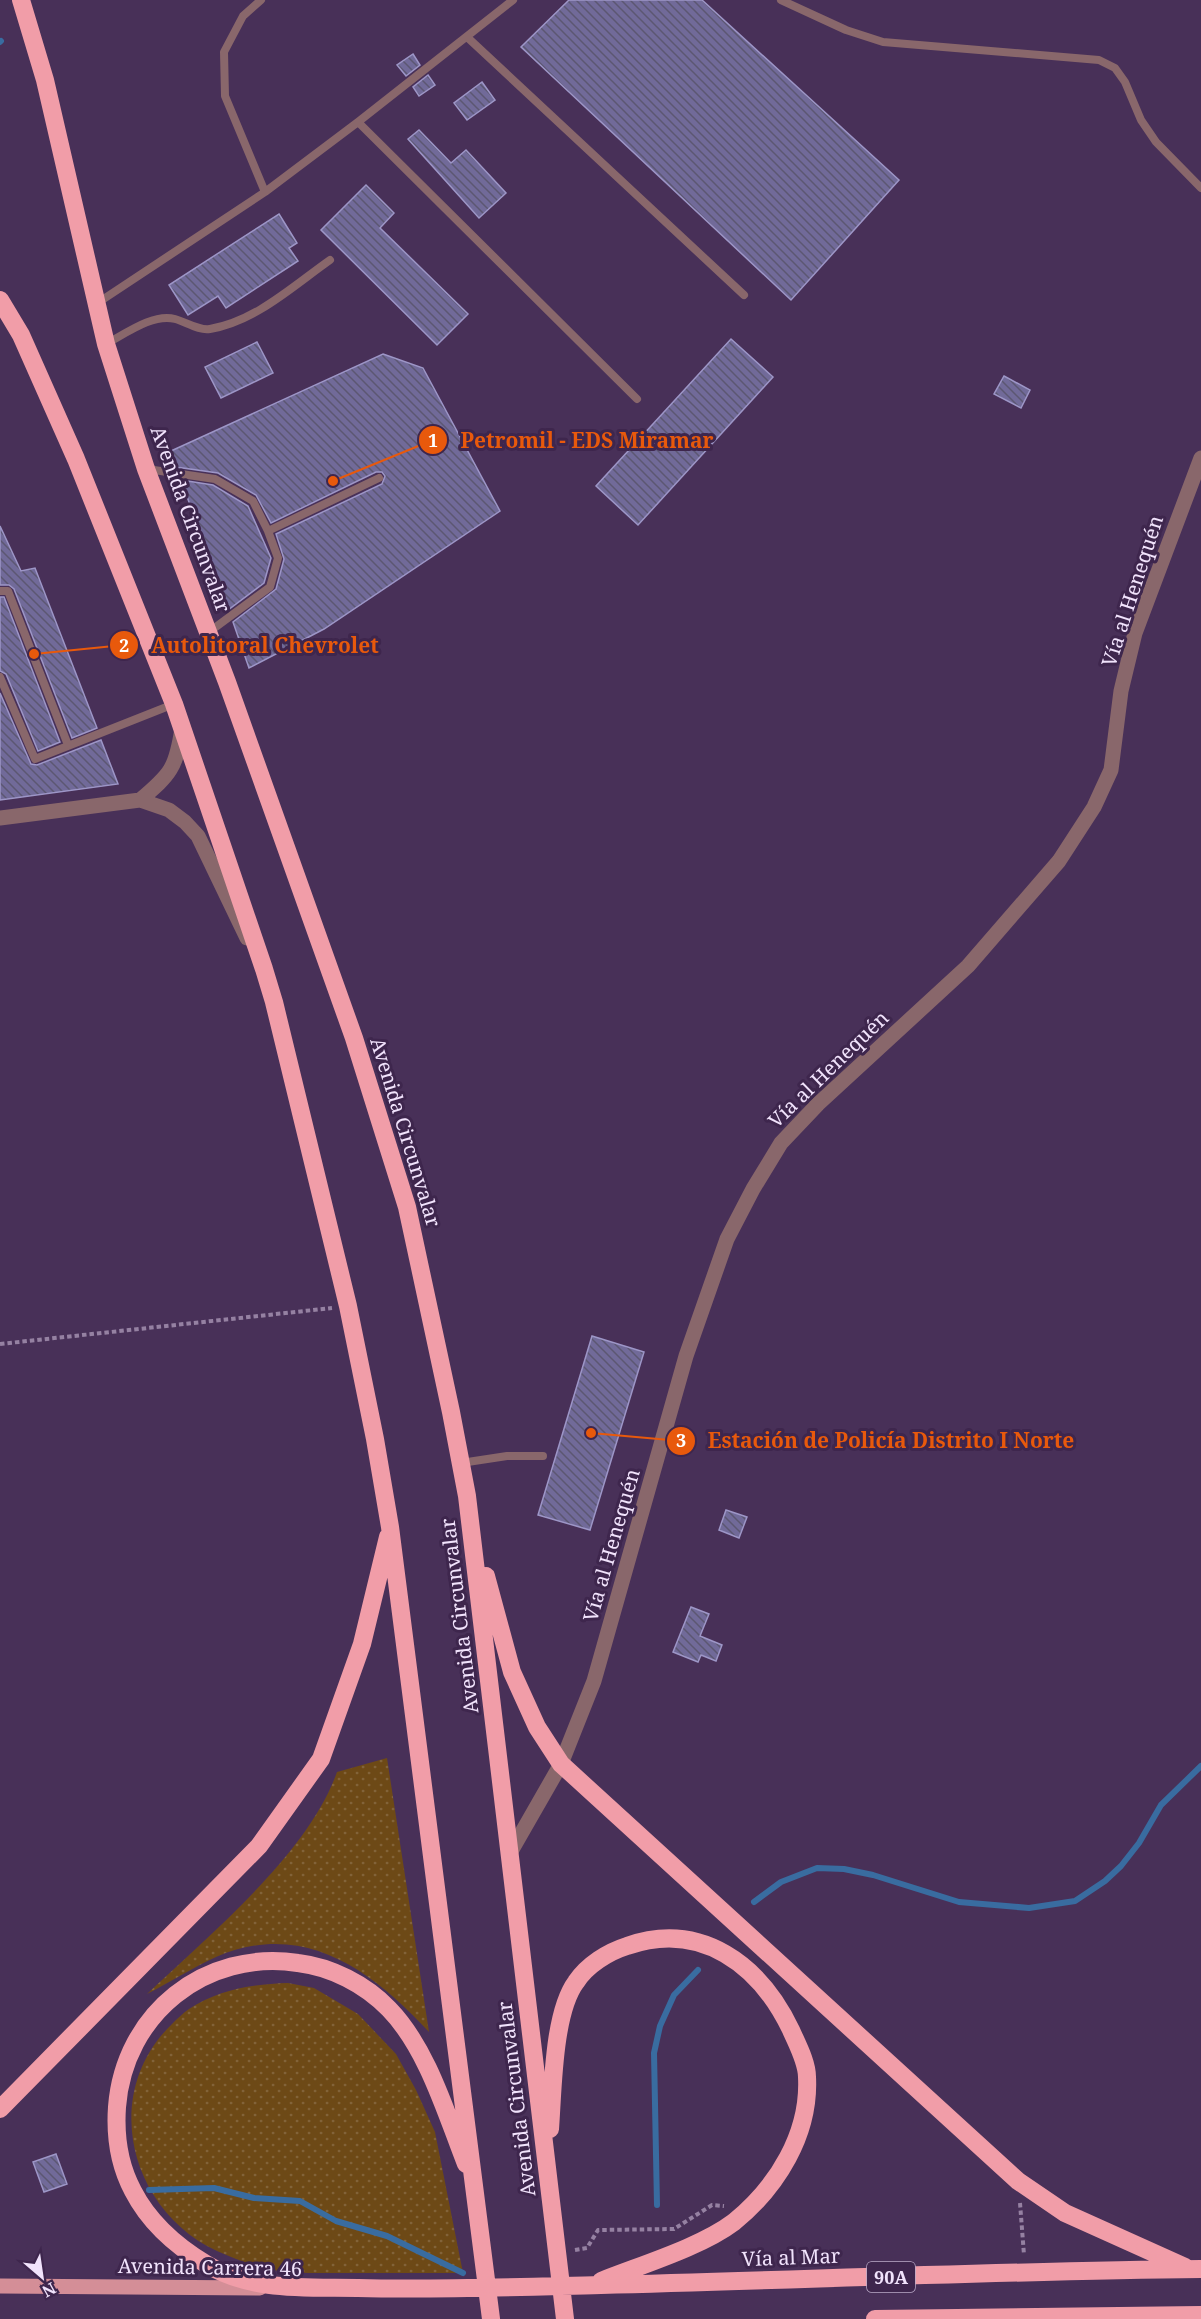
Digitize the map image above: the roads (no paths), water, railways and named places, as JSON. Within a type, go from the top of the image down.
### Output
[{"type":"highway","points":[[9,0],[45,80]]},
{"type":"highway","name":"Avenida Circunvalar","points":[[21,0],[45,80],[106,344],[146,469],[208,632],[354,1038],[407,1207],[467,1496],[565,2319]]},
{"type":"highway","points":[[0,300],[21,335],[76,459],[174,704],[274,1002],[348,1306],[390,1527],[491,2319]]},
{"type":"highway","points":[[467,1496],[497,1623],[512,1672],[537,1727],[561,1764],[1018,2181],[1065,2213],[1196,2270]]},
{"type":"highway","points":[[0,2109],[259,1846],[321,1759],[362,1644],[390,1527]]},
{"type":"highway","points":[[547,2169],[557,2048],[568,1996],[576,1981],[595,1963],[618,1949],[640,1941],[671,1938],[695,1941],[728,1955],[756,1978],[786,2021],[799,2048],[808,2075],[805,2114],[796,2141],[773,2181],[749,2209],[710,2238],[590,2285]]},
{"type":"highway","name":"Vía al Mar","points":[[476,2190],[434,2082],[421,2056],[390,2009],[352,1981],[319,1966],[290,1961],[253,1962],[215,1971],[191,1983],[171,1997],[139,2033],[130,2051],[118,2094],[117,2146],[131,2188],[150,2216],[173,2241],[211,2267],[238,2279],[269,2286],[419,2290],[1196,2270]]},
{"type":"highway","name":"90A","points":[[875,2319],[1201,2315]]},
{"type":"main road","name":"Avenida Carrera 46","points":[[0,2286],[419,2290]]},
{"type":"street","name":"Vía al Henequén","points":[[510,1853],[561,1764],[594,1681],[686,1356],[727,1239],[753,1189],[781,1143],[818,1104],[968,966],[1059,861],[1094,807],[1111,770],[1121,691],[1135,633],[1201,458]]},
{"type":"street","points":[[140,800],[169,772],[178,756],[182,728]]},
{"type":"street","points":[[0,818],[140,800],[169,810],[198,836],[264,969]]},
{"type":"lane","points":[[261,0],[243,16],[224,52],[225,96],[265,192]]},
{"type":"lane","points":[[96,304],[265,192],[513,0]]},
{"type":"lane","points":[[781,0],[846,30],[884,42],[1099,60],[1115,68],[1125,82],[1142,120],[1156,142],[1201,188]]},
{"type":"lane","points":[[467,37],[744,295]]},
{"type":"lane","points":[[358,122],[637,399]]},
{"type":"lane","points":[[106,344],[159,319],[172,318],[206,330],[233,324],[264,307],[330,260]]},
{"type":"lane","points":[[146,469],[214,479],[253,501],[268,531],[278,558],[270,587],[208,632]]},
{"type":"lane","points":[[268,531],[379,478]]},
{"type":"lane","points":[[0,591],[8,591],[68,746]]},
{"type":"lane","points":[[0,678],[35,759],[174,704]]},
{"type":"lane","points":[[461,1463],[507,1456],[543,1456]]},
{"type":"waterway","points":[[754,1902],[781,1882],[817,1868],[844,1869],[873,1875],[959,1902],[1029,1908],[1075,1901],[1105,1881],[1121,1866],[1139,1843],[1161,1805],[1201,1766]]},
{"type":"waterway","points":[[657,2205],[654,2053],[660,2026],[674,1995],[698,1970]]},
{"type":"waterway","points":[[149,2190],[214,2188],[254,2198],[300,2201],[336,2221],[387,2236],[463,2273]]},
{"type":"place","name":"Petromil - EDS Miramar","points":[[333,481]]},
{"type":"place","name":"Autolitoral Chevrolet","points":[[34,654]]},
{"type":"place","name":"Estación de Policía Distrito I Norte","points":[[591,1433]]}]
